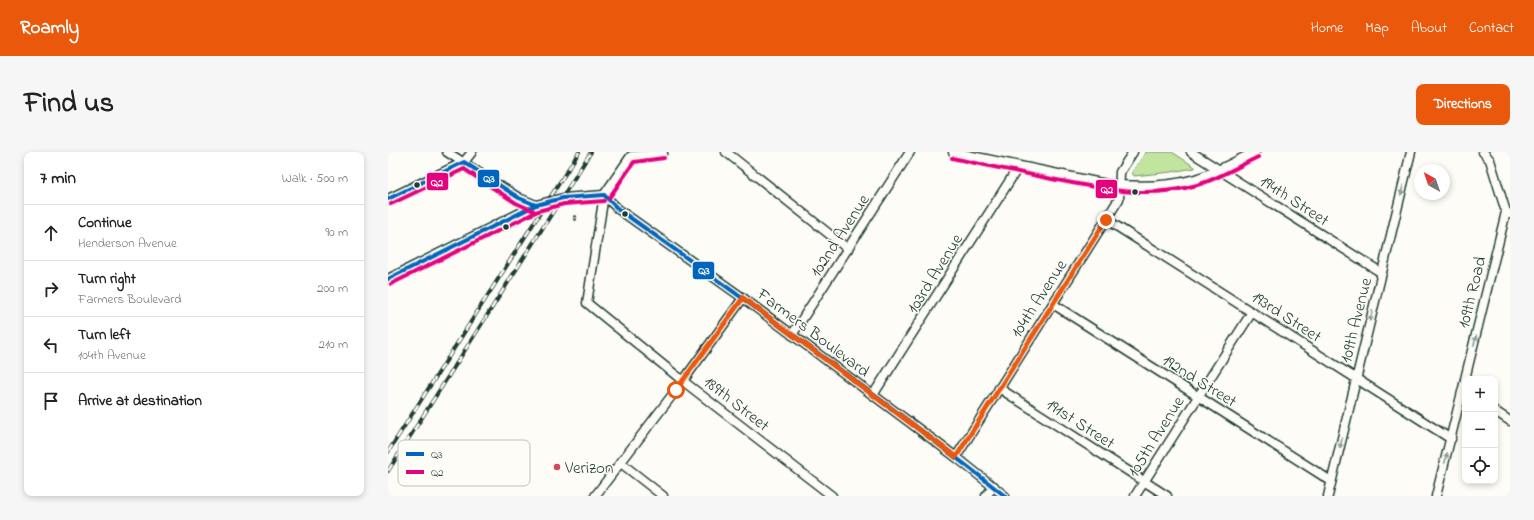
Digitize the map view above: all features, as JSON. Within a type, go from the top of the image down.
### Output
[{"type":"street","points":[[447,152],[519,198],[536,205]]},
{"type":"street","points":[[388,199],[464,162],[472,152]]},
{"type":"street","points":[[388,279],[536,205],[563,198],[604,194],[632,154],[648,155],[663,152]]},
{"type":"street","points":[[726,152],[848,249]]},
{"type":"street","name":"102nd Avenue","points":[[792,335],[910,152]]},
{"type":"street","points":[[953,152],[1120,185],[1148,186],[1196,179],[1219,170],[1254,152]]},
{"type":"street","name":"104th Avenue","points":[[956,457],[1119,199],[1120,172],[1133,152]]},
{"type":"street","name":"194th Street","points":[[1192,152],[1382,273]]},
{"type":"street","name":"109th Avenue","points":[[1328,496],[1411,152]]},
{"type":"street","points":[[1483,152],[1490,160],[1508,213]]},
{"type":"street","name":"103rd Avenue","points":[[873,395],[1019,166]]},
{"type":"street","name":"Farmers Boulevard","points":[[604,194],[618,209],[743,298],[956,457],[1005,496]]},
{"type":"street","name":"189th Street","points":[[604,194],[588,303],[683,381],[832,496]]},
{"type":"street","name":"109th Road","points":[[1466,376],[1508,213]]},
{"type":"street","name":"193rd Street","points":[[1106,220],[1451,439]]},
{"type":"street","points":[[595,496],[683,381],[743,298]]},
{"type":"street","name":"192nd Street","points":[[1053,304],[1331,481]]},
{"type":"street","name":"105th Avenue","points":[[1135,496],[1252,312]]},
{"type":"street","name":"191st Street","points":[[999,388],[1167,496]]},
{"type":"street","name":"109th Road","points":[[1436,496],[1462,399]]},
{"type":"street","points":[[1496,412],[1510,421]]},
{"type":"street","points":[[621,463],[663,496]]},
{"type":"street","points":[[986,496],[994,486]]},
{"type":"green space","points":[[1146,152],[1172,152],[1195,168],[1134,176],[1132,172]]},
{"type":"railway","points":[[388,452],[579,152]]},
{"type":"railway","points":[[408,440],[591,152]]},
{"type":"railway","points":[[388,471],[398,455]]},
{"type":"transit line","name":"Q2","points":[[952,158],[1103,189],[1159,192],[1197,185],[1220,176],[1258,157]]},
{"type":"transit line","name":"Q2","points":[[609,198],[634,162],[664,158]]},
{"type":"transit line","name":"Q3","points":[[388,199],[464,162],[519,198],[536,205]]},
{"type":"transit line","name":"Q2","points":[[391,204],[464,169],[516,203],[534,211]]},
{"type":"transit line","name":"Q3","points":[[604,195],[618,209],[813,350],[910,422],[1005,496]]},
{"type":"transit line","name":"Q3","points":[[388,279],[536,205],[563,198],[604,195]]},
{"type":"transit line","name":"Q2","points":[[391,284],[538,211],[564,204],[604,201]]},
{"type":"place","name":"Verizon","points":[[557,467]]},
{"type":"route","points":[[676,390],[743,298],[956,457],[1106,220]]}]
